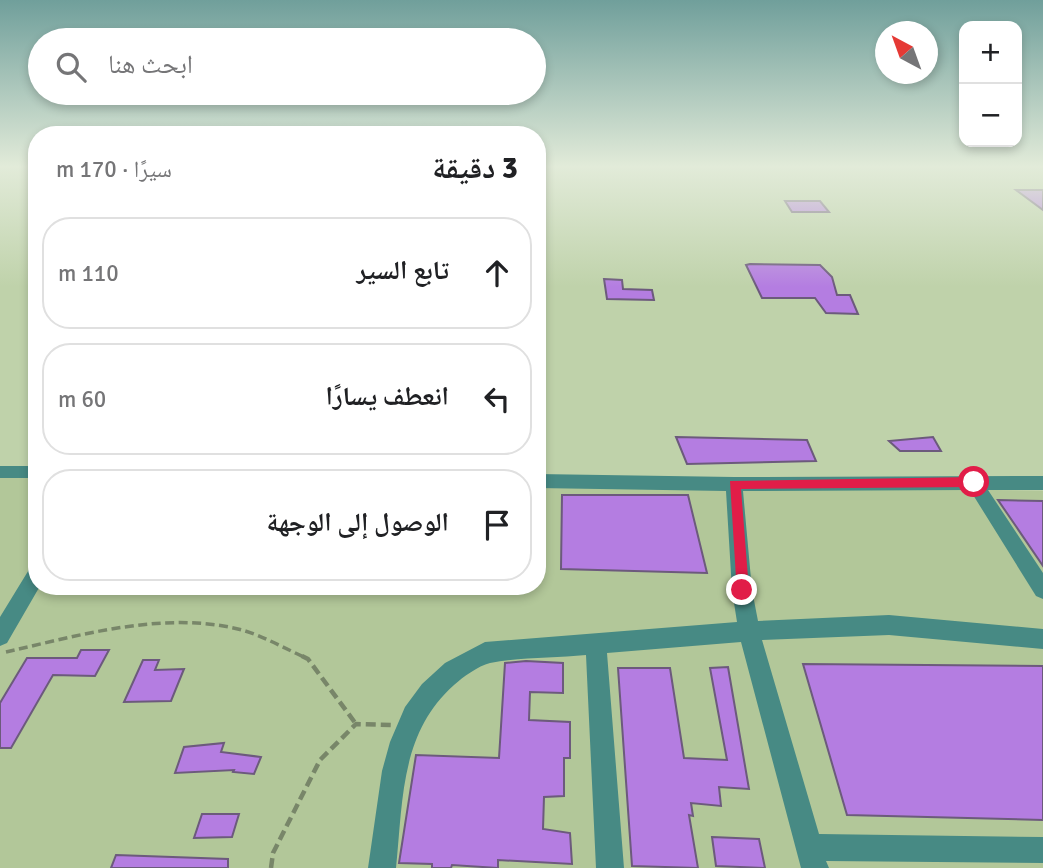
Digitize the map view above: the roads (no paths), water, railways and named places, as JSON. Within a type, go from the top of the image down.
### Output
[{"type":"lane","points":[[0,472],[28,472]]},
{"type":"lane","points":[[546,481],[734,484],[1043,483]]},
{"type":"lane","points":[[974,482],[1043,590]]},
{"type":"lane","points":[[734,484],[742,590],[749,631],[811,858],[1043,849]]},
{"type":"lane","points":[[0,636],[28,590]]},
{"type":"lane","points":[[382,868],[397,763],[406,726],[426,692],[457,665],[485,653],[749,631],[915,625],[1043,639]]},
{"type":"lane","points":[[596,644],[610,868]]}]
